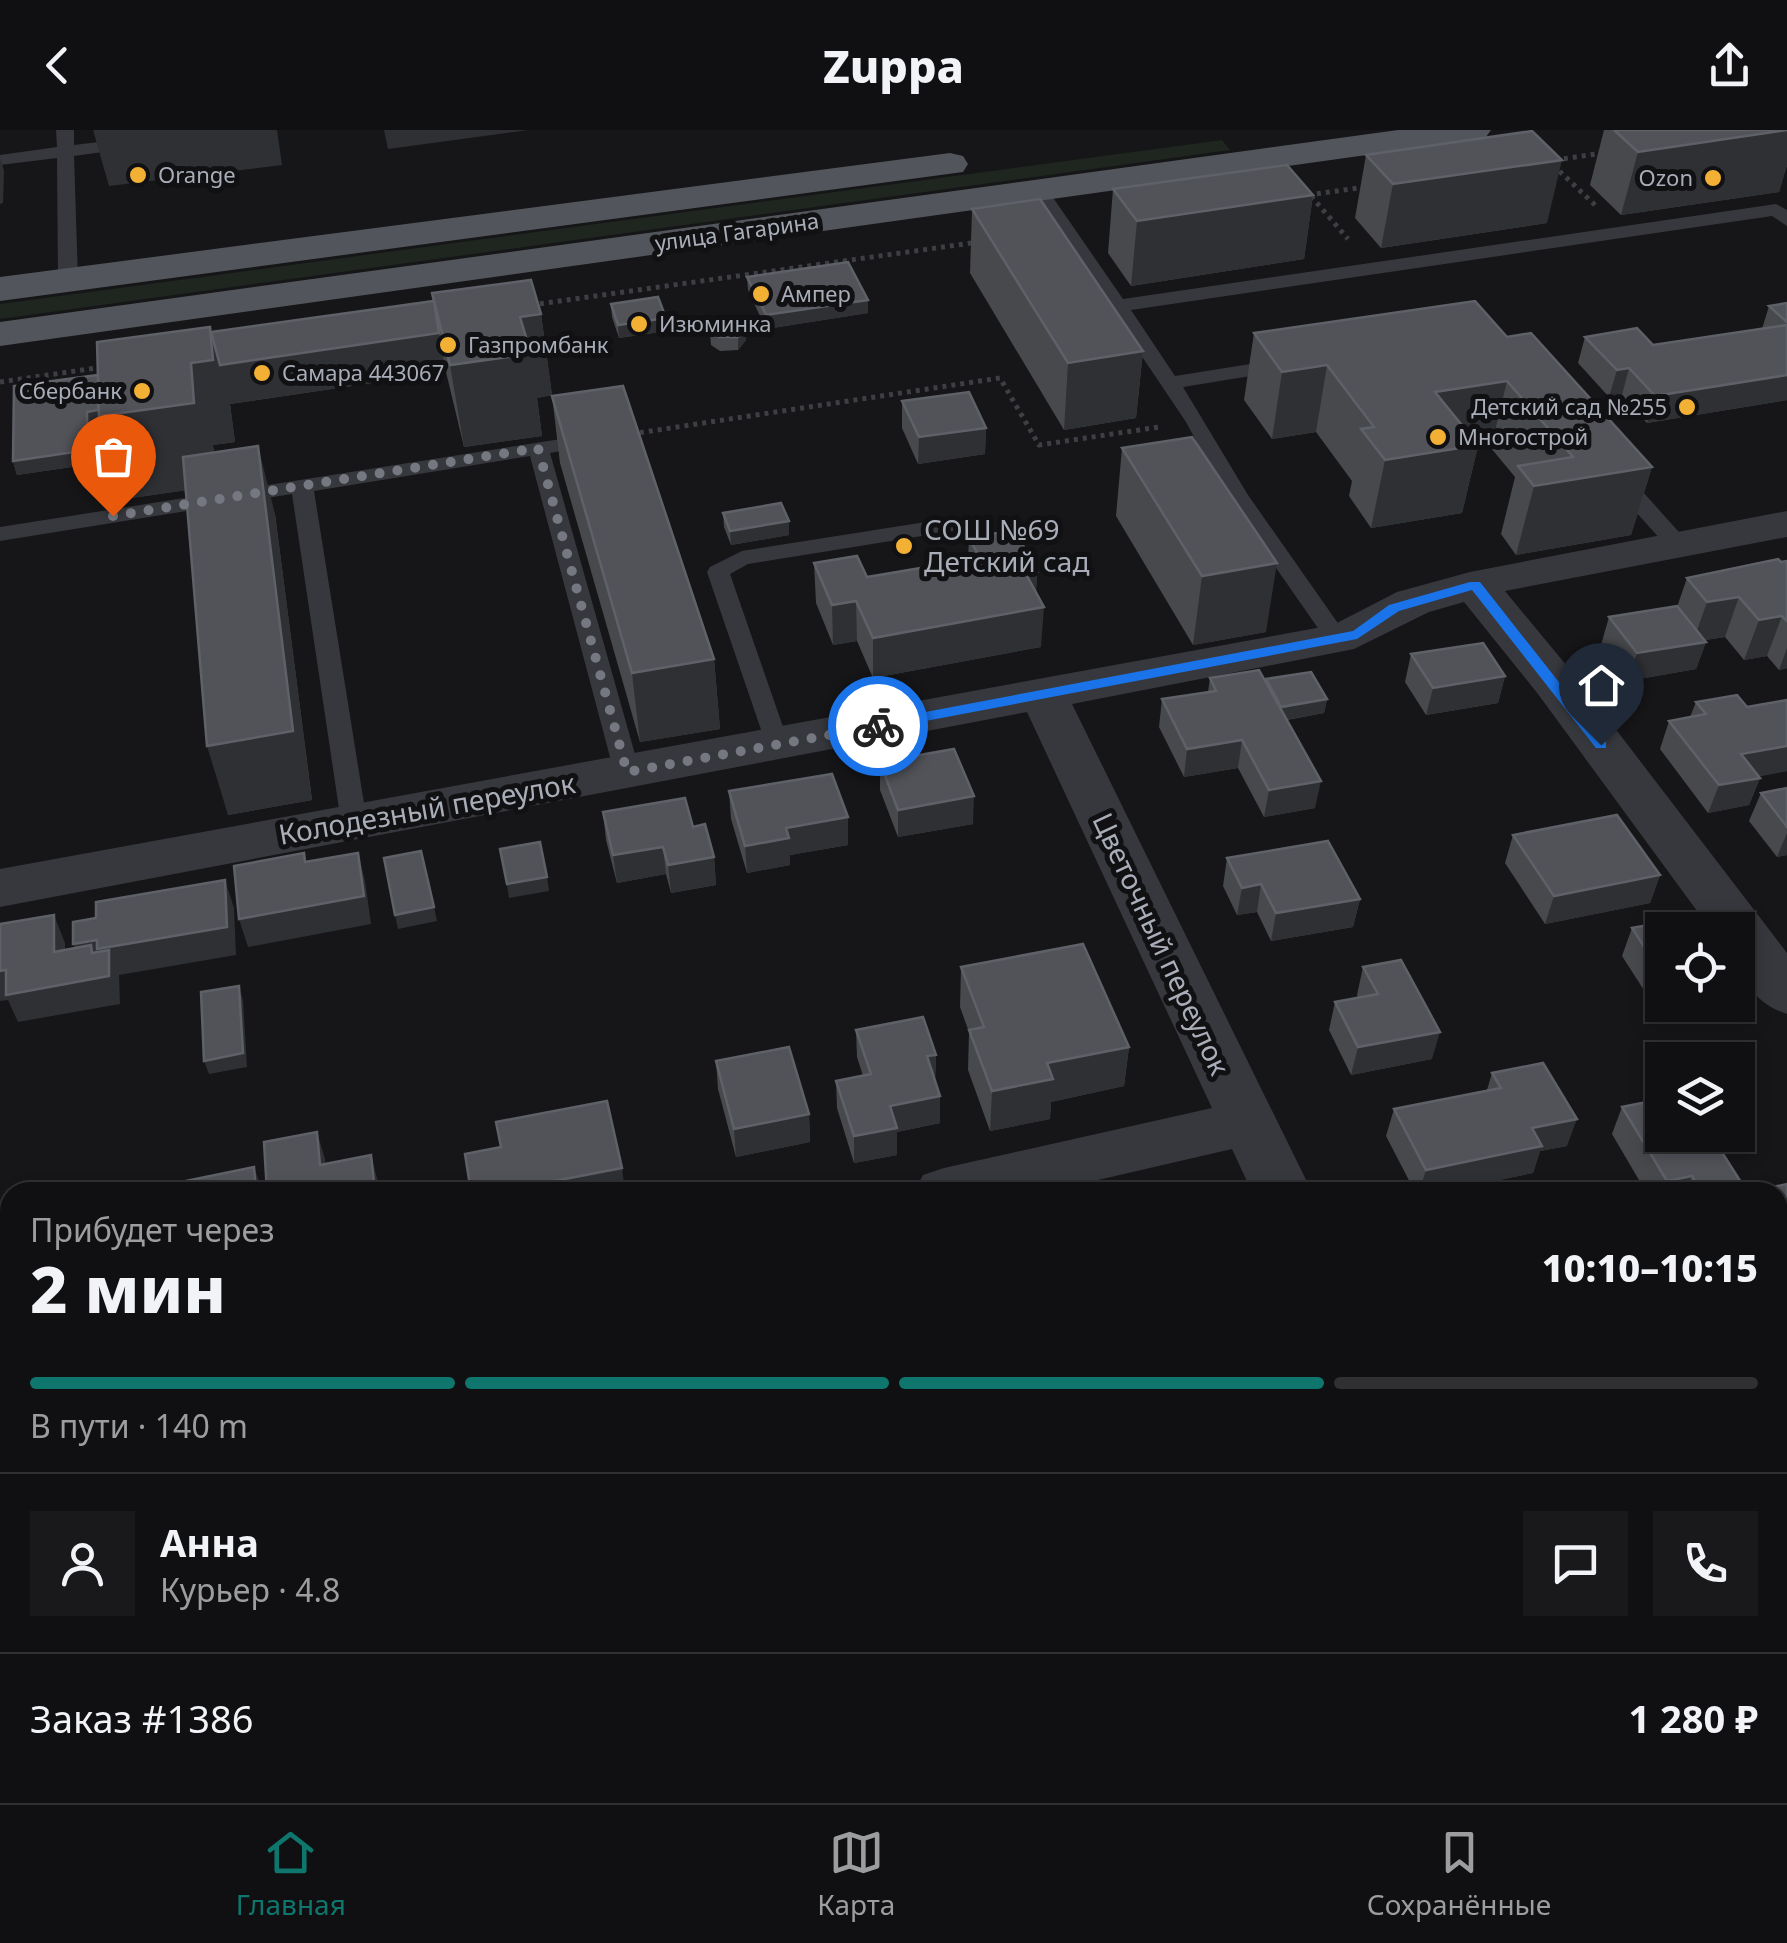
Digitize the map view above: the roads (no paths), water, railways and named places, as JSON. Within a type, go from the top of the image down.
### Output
[{"type":"main road","name":"улица Гагарина","points":[[0,334],[1474,130]]},
{"type":"main road","name":"улица Гагарина","points":[[0,289],[994,158]]},
{"type":"street","name":"Колодезный переулок","points":[[0,888],[1337,639],[1357,634],[1394,608],[1475,584],[1787,524]]},
{"type":"street","points":[[1475,584],[1555,683],[1787,993]]},
{"type":"street","name":"Цветочный переулок","points":[[1043,695],[1277,1182]]},
{"type":"street","points":[[988,1182],[1246,1123]]},
{"type":"lane","points":[[64,130],[68,280]]},
{"type":"lane","points":[[0,160],[161,140]]},
{"type":"lane","points":[[1039,190],[1196,422],[1237,496],[1337,639]]},
{"type":"lane","points":[[1118,306],[1776,210],[1787,220]]},
{"type":"lane","points":[[1170,383],[1308,361]]},
{"type":"lane","points":[[0,534],[600,438]]},
{"type":"lane","points":[[538,448],[627,772]]},
{"type":"lane","points":[[1601,460],[1678,545]]},
{"type":"lane","points":[[302,486],[354,822]]},
{"type":"lane","points":[[777,744],[718,572],[742,558],[951,525]]},
{"type":"place","name":"Orange","points":[[138,175]]},
{"type":"place","name":"Ozon","points":[[1713,178]]},
{"type":"place","name":"Ампер","points":[[761,294]]},
{"type":"place","name":"Изюминка","points":[[639,324]]},
{"type":"place","name":"Газпромбанк","points":[[448,345]]},
{"type":"place","name":"Самара 443067","points":[[262,373]]},
{"type":"place","name":"Сбербанк","points":[[142,391]]},
{"type":"place","name":"Детский сад №255","points":[[1687,407]]},
{"type":"place","name":"Многострой","points":[[1438,437]]},
{"type":"place","name":"СОШ №69 Детский сад","points":[[904,546]]}]
